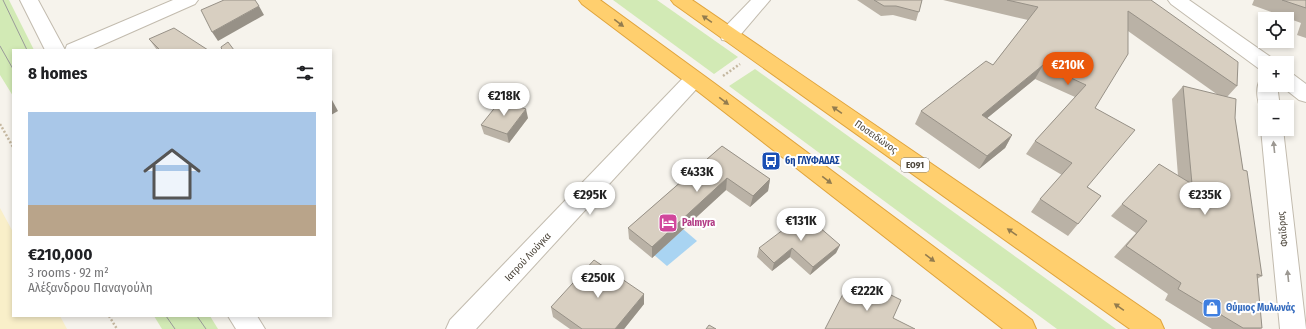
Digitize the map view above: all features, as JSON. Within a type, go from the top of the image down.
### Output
[{"type":"highway","points":[[588,0],[1023,329]]},
{"type":"highway","name":"Ποσειδώνος","points":[[680,0],[1151,329]]},
{"type":"street","points":[[29,0],[54,49]]},
{"type":"street","points":[[76,49],[189,0]]},
{"type":"street","points":[[729,34],[761,0]]},
{"type":"street","points":[[1177,0],[1258,58]]},
{"type":"street","name":"Ιατρού Λιούγκα","points":[[459,329],[701,84]]},
{"type":"street","points":[[1294,86],[1306,95]]},
{"type":"street","name":"Φαίδρας","points":[[1273,136],[1298,306],[1293,329]]},
{"type":"street","points":[[242,317],[252,329]]},
{"type":"path","points":[[701,84],[755,53]]},
{"type":"path","points":[[0,124],[12,145]]},
{"type":"path","points":[[111,317],[117,329]]},
{"type":"green space","points":[[0,0],[9,0],[34,49],[12,49],[12,94],[0,75]]},
{"type":"green space","points":[[613,0],[657,0],[738,57],[714,74]]},
{"type":"green space","points":[[755,69],[1116,329],[1057,329],[729,86]]},
{"type":"green space","points":[[155,317],[211,317],[218,329],[162,329]]},
{"type":"sand","points":[[0,208],[12,230],[12,317],[61,317],[67,329],[0,329]]},
{"type":"water","points":[[683,229],[697,241],[667,266],[653,254]]},
{"type":"building","points":[[224,0],[255,0],[259,6],[212,32],[201,10]]},
{"type":"building","points":[[874,0],[922,0],[919,12],[896,6],[884,6]]},
{"type":"building","points":[[1007,0],[1151,0],[1238,62],[1237,86],[1128,11],[1128,54],[1095,108],[1135,130],[1087,187],[1101,196],[1078,224],[1040,199],[1072,163],[1035,141],[1086,85],[1043,65],[982,115],[1012,135],[987,156],[921,111],[986,61],[993,65],[1038,7]]},
{"type":"building","points":[[1282,0],[1306,0],[1306,8]]},
{"type":"building","points":[[174,28],[206,49],[159,49],[149,39]]},
{"type":"building","points":[[228,42],[233,49],[222,49],[221,47]]},
{"type":"building","points":[[1183,86],[1236,99],[1235,118],[1243,170],[1247,171],[1262,276],[1257,274],[1262,328],[1243,328],[1178,289],[1181,283],[1126,246],[1147,221],[1122,204],[1159,164],[1192,184]]},
{"type":"building","points":[[501,100],[526,109],[507,134],[481,125]]},
{"type":"building","name":"Palmyra","points":[[722,146],[770,179],[753,196],[727,178],[652,247],[628,228]]},
{"type":"building","points":[[804,214],[840,245],[813,267],[792,248],[774,263],[759,248]]},
{"type":"building","points":[[594,260],[644,294],[615,329],[582,329],[551,307]]},
{"type":"building","points":[[869,284],[901,300],[893,318],[915,329],[825,329],[843,294],[860,303]]},
{"type":"building","points":[[709,325],[716,329],[706,329]]},
{"type":"tram line","points":[[3,0],[27,49]]},
{"type":"tram line","points":[[0,46],[12,67]]},
{"type":"tram line","points":[[167,317],[175,329]]},
{"type":"tram line","points":[[198,317],[206,329]]},
{"type":"place","name":"6η ΓΛΥΦΑΔΑΣ","points":[[771,161]]},
{"type":"place","name":"Palmyra","points":[[668,223]]},
{"type":"place","name":"Θύμιος Μυλωνάς","points":[[1212,308]]}]
